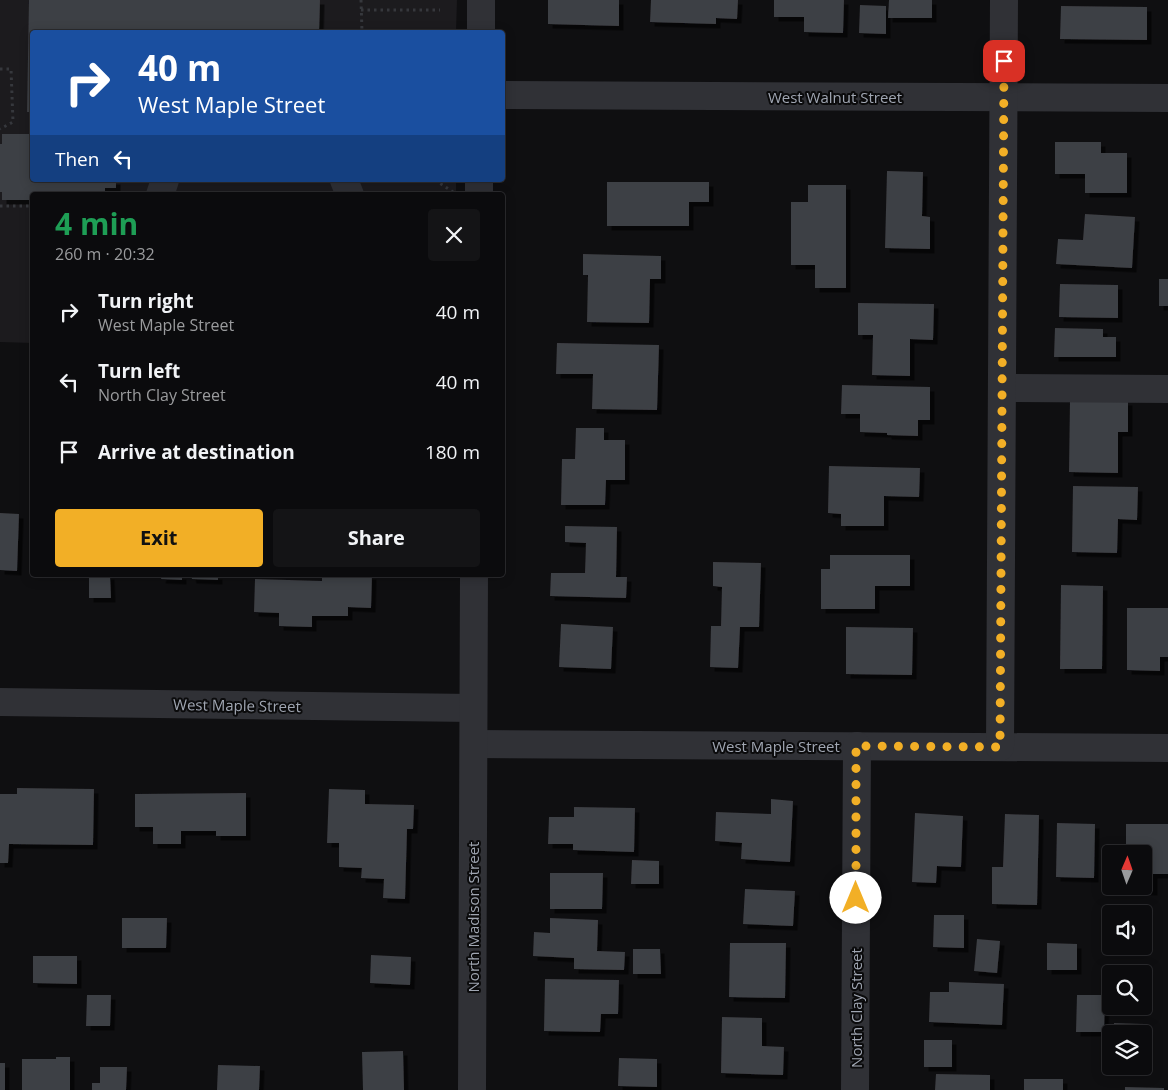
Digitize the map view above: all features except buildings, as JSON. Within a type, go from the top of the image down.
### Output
[{"type":"street","points":[[481,0],[481,30]]},
{"type":"street","points":[[1000,747],[1004,0]]},
{"type":"street","name":"West Walnut Street","points":[[505,95],[1168,98]]},
{"type":"street","points":[[1002,388],[1168,388]]},
{"type":"street","points":[[473,708],[474,577]]},
{"type":"street","name":"West Maple Street","points":[[0,702],[473,708]]},
{"type":"street","name":"North Madison Street","points":[[472,1090],[473,708]]},
{"type":"street","name":"West Maple Street","points":[[474,744],[1168,748]]},
{"type":"street","name":"North Clay Street","points":[[855,1090],[856,746]]},
{"type":"path","points":[[361,0],[362,30]]},
{"type":"path","points":[[361,10],[440,10]]},
{"type":"path","points":[[0,69],[11,69],[13,122],[0,130]]},
{"type":"path","points":[[438,182],[453,192]]},
{"type":"path","points":[[0,206],[30,206]]},
{"type":"shaded area","points":[[0,0],[457,0],[456,30],[30,30],[30,182],[456,182],[456,192],[30,192],[30,343],[0,342]]},
{"type":"route","points":[[856,898],[856,746],[1000,747],[1004,61]]}]
